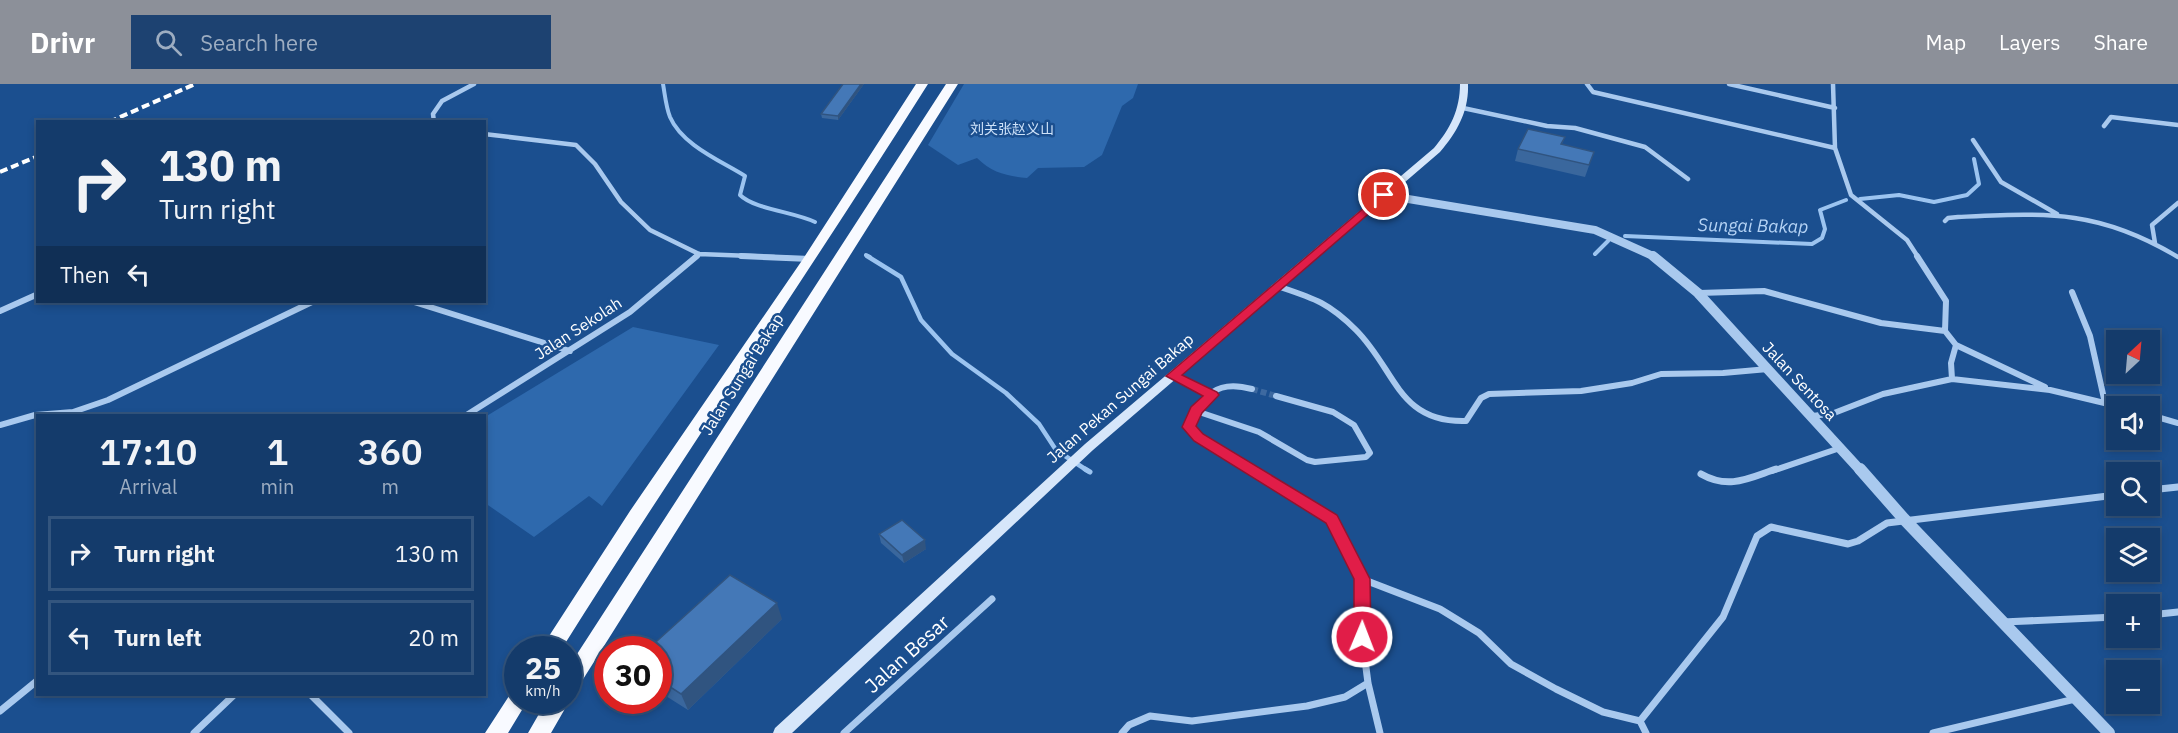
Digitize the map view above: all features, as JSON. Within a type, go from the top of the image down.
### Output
[{"type":"highway","name":"Jalan Sungai Bakap","points":[[559,636],[636,516],[810,259],[922,84]]},
{"type":"highway","name":"Jalan Sungai Bakap","points":[[582,664],[952,84]]},
{"type":"highway","points":[[496,733],[508,714]]},
{"type":"highway","points":[[539,733],[551,714]]},
{"type":"main road","name":"Jalan Pekan Sungai Bakap","points":[[781,733],[1089,447],[1437,150],[1452,132],[1463,108],[1464,84]]},
{"type":"street","points":[[434,120],[433,114],[442,101],[474,84]]},
{"type":"street","points":[[1587,84],[1593,92],[1835,148]]},
{"type":"street","points":[[1729,84],[1835,108]]},
{"type":"street","points":[[1833,84],[1835,148],[1851,195],[1907,240],[1946,302],[1945,331],[1956,345],[2050,390]]},
{"type":"street","points":[[1463,108],[1547,126],[1575,128],[1645,147],[1688,179]]},
{"type":"street","points":[[2104,126],[2111,117],[2178,125]]},
{"type":"street","points":[[486,134],[576,145],[595,164],[621,202],[650,230],[699,254],[810,259]]},
{"type":"street","points":[[1973,140],[2001,182],[2061,215],[2116,229],[2155,243],[2178,257]]},
{"type":"street","name":"Jalan Sentosa","points":[[1384,195],[1595,230],[1653,256],[1698,293],[2000,622],[2109,733]]},
{"type":"street","points":[[2155,243],[2152,225],[2178,203]]},
{"type":"street","points":[[1945,221],[1948,218],[1958,217],[2061,215]]},
{"type":"street","name":"Jalan Sekolah","points":[[468,414],[630,312],[699,254]]},
{"type":"street","points":[[1277,286],[1321,302],[1331,309],[1358,332],[1371,347],[1404,398],[1423,413],[1453,423],[1466,421],[1481,398],[1489,394],[1581,392],[1632,383],[1661,374],[1723,373],[1768,369]]},
{"type":"street","points":[[1698,293],[1764,291],[1881,323],[1945,331]]},
{"type":"street","points":[[1813,416],[1834,413],[1883,394],[1952,379],[2050,390],[2105,403],[2090,336],[2073,292]]},
{"type":"street","points":[[0,311],[36,295]]},
{"type":"street","points":[[48,414],[73,412],[108,399],[310,303]]},
{"type":"street","points":[[418,303],[459,314],[570,351]]},
{"type":"street","points":[[1952,379],[1951,363],[1956,345]]},
{"type":"street","points":[[1173,376],[1212,395]]},
{"type":"street","points":[[1252,389],[1235,384],[1222,386],[1196,411],[1189,427],[1198,437],[1332,519],[1362,579],[1362,637],[1368,683],[1380,733]]},
{"type":"street","points":[[1196,411],[1259,432],[1307,460],[1315,462],[1366,457],[1371,453],[1354,425],[1334,412],[1276,396]]},
{"type":"street","points":[[1,424],[36,415]]},
{"type":"street","points":[[2160,418],[2178,423]]},
{"type":"street","points":[[1701,474],[1713,482],[1734,483],[1840,448]]},
{"type":"street","points":[[2160,489],[2178,487]]},
{"type":"street","points":[[1640,721],[1723,617],[1757,536],[1771,527],[1848,544],[1858,541],[1887,523],[1904,519],[1984,512],[2106,496]]},
{"type":"street","points":[[1362,579],[1440,609],[1479,633],[1511,664],[1603,712],[1640,721],[1646,733]]},
{"type":"street","name":"Jalan Besar","points":[[844,733],[992,599]]},
{"type":"street","points":[[2160,614],[2178,612]]},
{"type":"street","points":[[2000,622],[2106,617]]},
{"type":"street","points":[[0,711],[36,682]]},
{"type":"street","points":[[1122,733],[1129,724],[1150,716],[1192,721],[1307,706],[1345,697],[1368,683]]},
{"type":"street","points":[[194,733],[233,696]]},
{"type":"street","points":[[312,696],[349,733]]},
{"type":"street","points":[[1933,733],[2075,699]]},
{"type":"green space","name":"刘关张赵义山","points":[[964,84],[1138,84],[1133,98],[1122,106],[1102,155],[1084,167],[1038,168],[1027,178],[1000,173],[977,158],[958,165],[928,145]]},
{"type":"green space","points":[[633,327],[719,345],[602,506],[589,496],[534,537],[486,504],[486,416]]},
{"type":"building","points":[[843,84],[861,84],[838,116],[821,114]]},
{"type":"building","points":[[1528,129],[1565,137],[1561,144],[1594,152],[1589,165],[1518,149]]},
{"type":"building","points":[[902,520],[925,540],[902,555],[879,534]]},
{"type":"building","points":[[730,575],[777,603],[681,694],[672,688],[672,636],[662,636]]},
{"type":"waterway","points":[[663,84],[670,117],[683,136],[745,176],[740,195],[755,204],[815,222]]},
{"type":"waterway","name":"Sungai Bakap","points":[[1860,199],[1899,195],[1934,202],[1967,195],[1979,184],[1974,159]]},
{"type":"waterway","name":"Sungai Bakap","points":[[1625,236],[1812,244],[1822,238],[1825,229],[1820,210],[1846,200]]},
{"type":"waterway","name":"Sungai Bakap","points":[[1595,254],[1608,241]]},
{"type":"waterway","points":[[866,255],[870,257]]},
{"type":"waterway","points":[[867,256],[901,277],[921,320],[952,354],[1006,393],[1039,424],[1056,450],[1088,471]]},
{"type":"waterway","points":[[1085,469],[1090,472]]},
{"type":"tunnel","points":[[1252,389],[1276,396]]},
{"type":"railway","points":[[114,120],[195,84]]},
{"type":"railway","points":[[0,172],[36,157]]},
{"type":"route","points":[[1362,637],[1362,579],[1332,519],[1198,437],[1189,427],[1196,411],[1212,395],[1173,376],[1384,195]]}]
